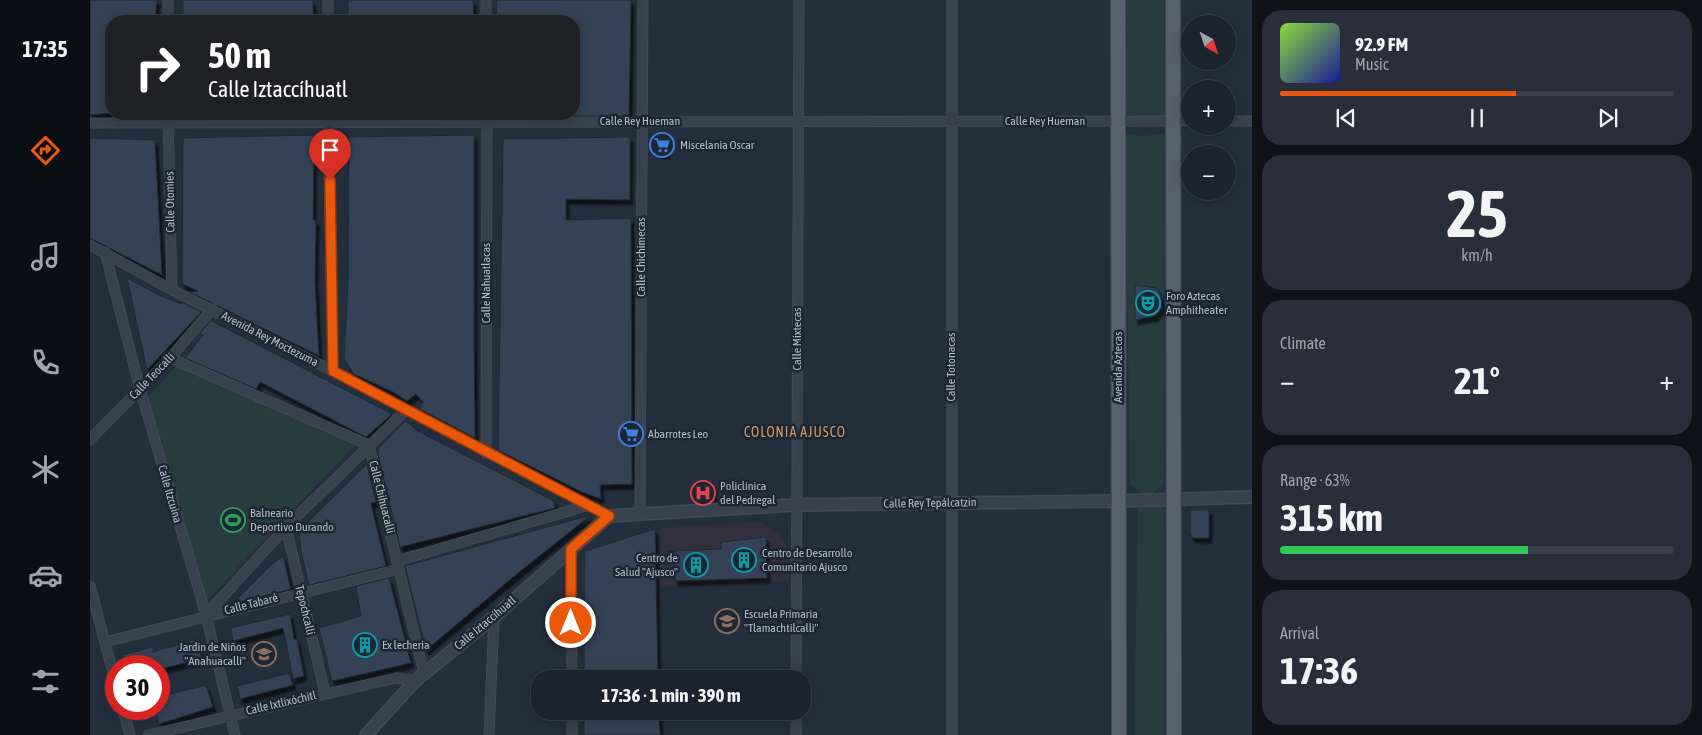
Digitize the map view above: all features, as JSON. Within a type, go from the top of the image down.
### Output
[{"type":"main road","name":"Avenida Aztecas","points":[[1118,0],[1119,735]]},
{"type":"main road","points":[[1173,0],[1174,735]]},
{"type":"street","points":[[168,0],[168,15]]},
{"type":"street","points":[[328,0],[328,15]]},
{"type":"street","points":[[486,0],[486,15]]},
{"type":"street","name":"Calle Chichimecas","points":[[640,514],[643,0]]},
{"type":"street","name":"Calle Mixtecas","points":[[796,670],[795,505],[799,0]]},
{"type":"street","name":"Calle Totonacas","points":[[952,0],[952,735]]},
{"type":"street","name":"Calle Otomíes","points":[[168,120],[172,290]]},
{"type":"street","name":"Calle Rey Hueman","points":[[90,123],[168,124],[275,120]]},
{"type":"street","points":[[328,120],[333,371]]},
{"type":"street","name":"Calle Nahuatlacas","points":[[486,453],[487,120]]},
{"type":"street","name":"Calle Rey Hueman","points":[[580,120],[1181,121]]},
{"type":"street","points":[[1236,121],[1252,121]]},
{"type":"street","name":"Avenida Rey Moctezuma","points":[[90,245],[172,290],[333,371],[405,411],[586,506],[609,516]]},
{"type":"street","name":"Calle Itzcuina","points":[[105,252],[140,389],[206,616],[232,715],[235,735]]},
{"type":"street","name":"Calle Teocalli","points":[[90,440],[170,358],[212,309]]},
{"type":"street","name":"Calle Chihuacalli","points":[[170,358],[369,445],[398,565],[420,677]]},
{"type":"street","points":[[206,616],[286,527],[405,411]]},
{"type":"street","name":"Calle Rey Tepálcatzin","points":[[609,516],[795,505],[1119,501],[1252,497]]},
{"type":"street","name":"Calle Tabaré","points":[[104,642],[301,592],[398,565],[586,506]]},
{"type":"street","name":"Calle Iztaccíhuatl","points":[[366,735],[420,677],[494,617],[609,516]]},
{"type":"street","name":"Tepochcalli","points":[[286,527],[326,693]]},
{"type":"street","points":[[571,549],[572,670]]},
{"type":"street","points":[[90,586],[108,655]]},
{"type":"street","points":[[488,735],[494,617]]},
{"type":"street","name":"Calle Ixtlixóchitl","points":[[148,735],[396,678],[420,677]]},
{"type":"street","points":[[126,720],[130,735]]},
{"type":"street","points":[[572,720],[572,735]]},
{"type":"street","points":[[796,720],[796,735]]},
{"type":"shaded area","points":[[761,522],[775,531],[785,541],[788,557],[788,581],[659,586],[659,528]]},
{"type":"green space","points":[[1125,0],[1165,0],[1165,116],[1123,115]]},
{"type":"green space","points":[[1125,134],[1143,136],[1165,134],[1164,484],[1148,498],[1130,485]]},
{"type":"green space","name":"Balneario Deportivo Durando","points":[[179,363],[357,443],[206,599],[203,596],[147,398]]},
{"type":"green space","points":[[1164,500],[1165,735],[1134,735],[1138,505]]},
{"type":"building","points":[[90,0],[157,0],[156,15],[105,15],[105,114],[90,115]]},
{"type":"building","points":[[183,0],[313,0],[313,15],[183,15]]},
{"type":"building","points":[[348,0],[473,0],[474,15],[348,15]]},
{"type":"building","points":[[497,0],[631,0],[629,116],[580,116],[580,15],[496,15]]},
{"type":"building","points":[[314,135],[313,220],[316,220],[315,282],[319,356],[190,292],[198,291],[182,284],[183,138]]},
{"type":"building","points":[[474,135],[475,438],[420,409],[423,402],[416,394],[407,401],[393,392],[354,374],[344,359],[348,282],[349,137]]},
{"type":"building","name":"Miscelania Oscar","points":[[657,136],[667,137],[667,154],[656,153]]},
{"type":"building","points":[[630,137],[630,200],[566,199],[566,220],[631,218],[632,484],[600,485],[601,499],[582,492],[498,450],[503,139]]},
{"type":"building","points":[[90,138],[155,140],[162,275],[90,238]]},
{"type":"building","points":[[127,278],[163,297],[181,304],[181,302],[201,312],[147,370]]},
{"type":"building","name":"Foro Aztecas Amphitheater","points":[[1135,285],[1156,288],[1161,297],[1162,308],[1155,316],[1135,320]]},
{"type":"building","points":[[213,318],[212,321],[392,414],[366,437],[260,382],[256,389],[185,358],[203,335],[200,333]]},
{"type":"building","points":[[405,421],[418,431],[554,501],[555,508],[400,547],[378,454],[379,448]]},
{"type":"building","points":[[367,464],[376,502],[371,503],[386,566],[309,585],[301,551],[299,531]]},
{"type":"building","name":"Policlínica del Pedregal","points":[[713,483],[714,502],[693,503],[692,484]]},
{"type":"building","points":[[1190,510],[1209,510],[1209,538],[1193,538],[1190,534]]},
{"type":"building","points":[[591,515],[518,573],[426,650],[405,566]]},
{"type":"building","points":[[655,529],[658,670],[584,670],[585,551]]},
{"type":"building","points":[[766,537],[767,578],[675,581],[674,551],[721,549],[721,542]]},
{"type":"building","points":[[283,556],[291,589],[232,604],[271,565]]},
{"type":"building","name":"Ex lecheria","points":[[389,578],[411,663],[332,681],[319,628],[361,616],[356,586]]},
{"type":"building","points":[[290,614],[294,639],[297,639],[304,676],[293,679],[283,628],[233,641],[231,628]]},
{"type":"building","points":[[196,639],[202,659],[170,666],[170,655],[122,655],[153,647],[153,652]]},
{"type":"building","points":[[289,673],[293,685],[240,699],[237,686]]},
{"type":"building","points":[[206,685],[213,707],[159,724],[158,720],[170,720],[170,694]]},
{"type":"building","points":[[584,720],[659,720],[660,735],[584,735]]},
{"type":"place","name":"Miscelania Oscar","points":[[662,145]]},
{"type":"place","name":"Foro Aztecas Amphitheater","points":[[1148,303]]},
{"type":"place","name":"Abarrotes Leo","points":[[631,434]]},
{"type":"place","name":"Policlínica del Pedregal","points":[[703,493]]},
{"type":"place","name":"Balneario Deportivo Durando","points":[[233,520]]},
{"type":"place","name":"Centro de Desarrollo Comunitario Ajusco","points":[[744,560]]},
{"type":"place","name":"Centro de Salud \"Ajusco\"","points":[[696,565]]},
{"type":"place","name":"Escuela Primaria \"Tlamachtilcalli\"","points":[[727,621]]},
{"type":"place","name":"Ex lecheria","points":[[365,645]]},
{"type":"place","name":"Jardin de Niños \"Anahuacalli\"","points":[[264,654]]},
{"type":"district","name":"COLONIA AJUSCO","points":[[795,432]]},
{"type":"route","points":[[330,180],[333,371],[405,411],[586,506],[609,516],[571,549],[571,623]]}]
